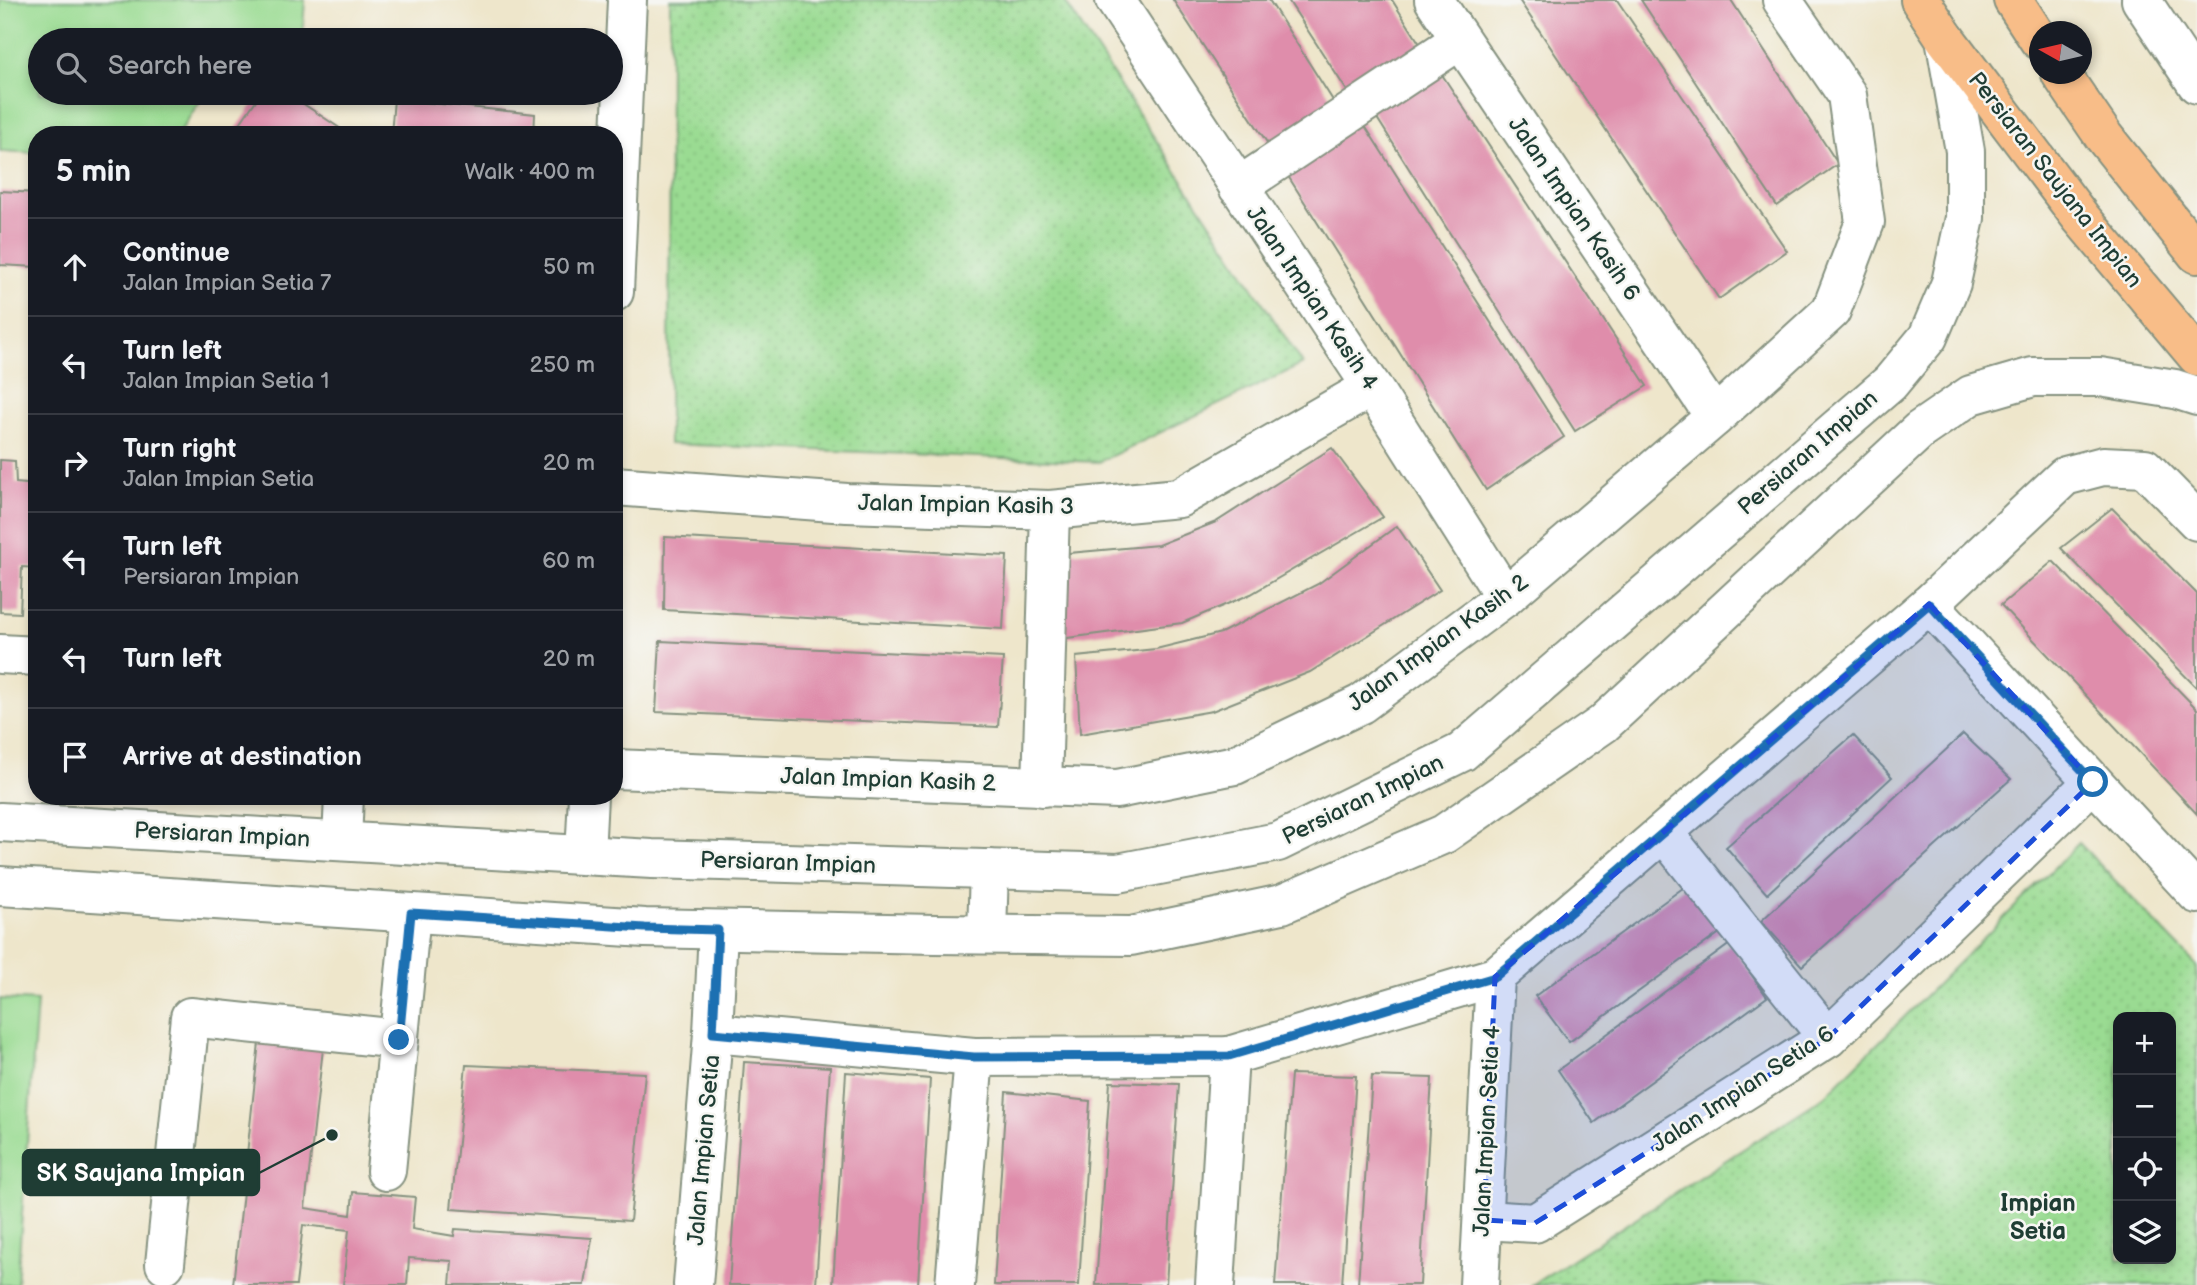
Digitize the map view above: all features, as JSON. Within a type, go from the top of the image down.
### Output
[{"type":"highway","name":"Persiaran Saujana Impian","points":[[1920,0],[1945,38],[2081,218],[2197,356]]},
{"type":"highway","points":[[2013,0],[2029,25]]},
{"type":"highway","points":[[2069,84],[2104,137],[2197,254]]},
{"type":"street","points":[[623,73],[626,0]]},
{"type":"street","name":"Jalan Impian Kasih 4","points":[[1115,0],[1372,387],[1505,597]]},
{"type":"street","name":"Jalan Impian Kasih 6","points":[[1434,0],[1714,417]]},
{"type":"street","name":"Jalan Impian Kasih 2","points":[[623,769],[1117,789],[1235,765],[1361,704],[1505,597],[1831,312],[1865,222],[1847,95],[1782,0]]},
{"type":"street","points":[[2141,0],[2197,84]]},
{"type":"street","name":"Persiaran Impian","points":[[0,822],[751,863],[1118,873],[1278,842],[1462,752],[1880,392],[1928,337],[1951,283],[1965,218],[1965,151],[1945,38]]},
{"type":"street","points":[[1238,187],[1460,40]]},
{"type":"street","points":[[621,126],[622,105]]},
{"type":"street","points":[[0,886],[645,928],[987,934],[1131,936],[1283,904],[1444,834],[1603,724],[1920,430],[1970,395],[2033,377],[2100,377],[2175,389],[2197,396]]},
{"type":"street","name":"Jalan Impian Kasih 3","points":[[623,487],[848,503],[1050,510],[1179,498],[1372,387]]},
{"type":"street","points":[[713,1033],[974,1057],[1229,1056],[1495,977],[1929,604],[2065,476],[2103,466],[2145,468],[2197,522]]},
{"type":"street","points":[[1042,786],[1050,510]]},
{"type":"street","points":[[1929,604],[2093,782],[2193,881]]},
{"type":"street","points":[[0,654],[28,656]]},
{"type":"street","name":"Jalan Impian Setia 6","points":[[1484,1220],[1535,1223],[1828,1038],[2093,782]]},
{"type":"street","points":[[342,841],[344,805]]},
{"type":"street","points":[[586,855],[589,805]]},
{"type":"street","points":[[1664,833],[1828,1038]]},
{"type":"street","points":[[987,934],[989,869]]},
{"type":"street","points":[[386,1171],[411,913]]},
{"type":"street","name":"Jalan Impian Setia","points":[[693,1285],[713,1033],[718,930]]},
{"type":"street","name":"Jalan Impian Setia 4","points":[[1479,1285],[1495,977]]},
{"type":"street","points":[[165,1264],[190,1017],[399,1040]]},
{"type":"street","points":[[1215,1285],[1229,1056]]},
{"type":"street","points":[[955,1285],[974,1057]]},
{"type":"highlighted area","points":[[1929,604],[2093,782],[1828,1038],[1535,1223],[1484,1220],[1495,977]]},
{"type":"green space","points":[[0,0],[305,0],[303,28],[28,28],[28,105],[197,105],[184,126],[28,126],[28,153],[0,151]]},
{"type":"green space","points":[[670,0],[1064,0],[1303,364],[1099,462],[669,444]]},
{"type":"green space","points":[[2079,843],[2197,966],[2197,1285],[1532,1285],[1824,1097]]},
{"type":"green space","points":[[0,999],[37,1001],[17,1285],[0,1285]]},
{"type":"building","points":[[1173,0],[1269,0],[1339,110],[1274,153]]},
{"type":"building","points":[[1288,0],[1392,0],[1425,52],[1353,100]]},
{"type":"building","points":[[1519,0],[1617,0],[1787,251],[1719,299]]},
{"type":"building","points":[[1641,0],[1731,0],[1838,164],[1777,206]]},
{"type":"building","points":[[1435,64],[1647,386],[1575,431],[1370,107]]},
{"type":"building","points":[[253,105],[305,105],[336,126],[238,126]]},
{"type":"building","points":[[394,105],[450,105],[535,114],[534,126],[392,126]]},
{"type":"building","points":[[1358,115],[1564,437],[1486,490],[1283,168]]},
{"type":"building","points":[[0,191],[28,193],[28,267],[0,265]]},
{"type":"building","points":[[1332,448],[1383,517],[1251,594],[1182,623],[1059,639],[1058,554],[1158,545],[1216,522]]},
{"type":"building","points":[[0,460],[15,461],[16,483],[28,484],[28,567],[22,567],[20,613],[0,612]]},
{"type":"building","points":[[2112,508],[2197,594],[2197,688],[2061,548]]},
{"type":"building","points":[[1397,526],[1440,590],[1310,672],[1212,711],[1080,734],[1076,657],[1156,649],[1221,633],[1318,584]]},
{"type":"building","points":[[665,537],[1007,556],[1003,629],[664,610]]},
{"type":"building","points":[[2053,561],[2197,709],[2197,814],[2001,605]]},
{"type":"building","points":[[660,641],[1003,658],[998,727],[656,712]]},
{"type":"building","points":[[1963,734],[2011,779],[1802,966],[1761,921]]},
{"type":"building","points":[[1853,735],[1892,777],[1767,894],[1726,847]]},
{"type":"building","points":[[1687,885],[1725,929],[1569,1042],[1535,996]]},
{"type":"building","points":[[1730,944],[1767,997],[1594,1123],[1558,1070]]},
{"type":"building","points":[[260,1033],[324,1040],[305,1208],[351,1215],[353,1192],[415,1197],[412,1229],[454,1236],[455,1229],[592,1238],[585,1285],[450,1285],[452,1261],[409,1258],[407,1285],[343,1285],[349,1230],[303,1225],[296,1285],[233,1285]]},
{"type":"building","points":[[744,1062],[830,1067],[816,1285],[729,1285]]},
{"type":"building","points":[[466,1065],[645,1073],[630,1221],[451,1209]]},
{"type":"building","points":[[846,1072],[930,1079],[918,1285],[833,1285]]},
{"type":"building","points":[[1291,1074],[1356,1076],[1342,1285],[1275,1285]]},
{"type":"building","points":[[1372,1076],[1432,1078],[1420,1285],[1358,1285]]},
{"type":"building","points":[[1110,1082],[1179,1084],[1166,1285],[1096,1285]]},
{"type":"building","points":[[1006,1092],[1090,1101],[1079,1285],[994,1285]]},
{"type":"place","name":"SK Saujana Impian","points":[[332,1135]]},
{"type":"district","name":"Impian Setia","points":[[2038,1217]]},
{"type":"route","points":[[399,1040],[411,913],[718,930],[713,1033],[974,1057],[1229,1056],[1495,977],[1929,604],[2093,782]]}]
